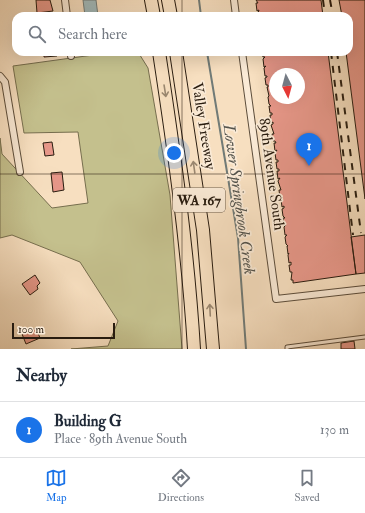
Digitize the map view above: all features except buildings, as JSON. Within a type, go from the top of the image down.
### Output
[{"type":"highway","points":[[152,0],[154,12]]},
{"type":"highway","points":[[168,0],[170,12]]},
{"type":"highway","name":"WA 167","points":[[160,56],[172,131],[188,269],[194,349]]},
{"type":"highway","name":"Valley Freeway","points":[[177,56],[203,230],[213,349]]},
{"type":"highway","points":[[172,131],[185,199],[194,276],[199,349]]},
{"type":"street","points":[[65,0],[66,12]]},
{"type":"street","points":[[234,0],[236,12]]},
{"type":"street","name":"89th Avenue South","points":[[243,56],[276,299],[365,289]]},
{"type":"street","points":[[0,76],[5,82],[20,172]]},
{"type":"lane","points":[[287,349],[287,347],[365,337]]},
{"type":"shaded area","points":[[86,56],[140,56],[148,68],[170,195],[182,349],[71,349],[108,346],[118,321],[80,262],[12,235],[0,238],[0,138],[2,154],[52,208],[88,203],[78,132],[24,133],[13,66]]},
{"type":"water","points":[[83,0],[96,0],[98,12],[84,12]]},
{"type":"waterway","name":"Lower Springbrook Creek","points":[[199,0],[200,12]]},
{"type":"waterway","name":"Lower Springbrook Creek","points":[[208,56],[238,238],[246,349]]},
{"type":"railway","points":[[323,0],[324,12]]},
{"type":"railway","points":[[330,0],[332,12]]},
{"type":"railway","points":[[331,56],[353,235]]},
{"type":"railway","points":[[338,56],[361,233]]},
{"type":"place","name":"Building G","points":[[309,166]]}]
